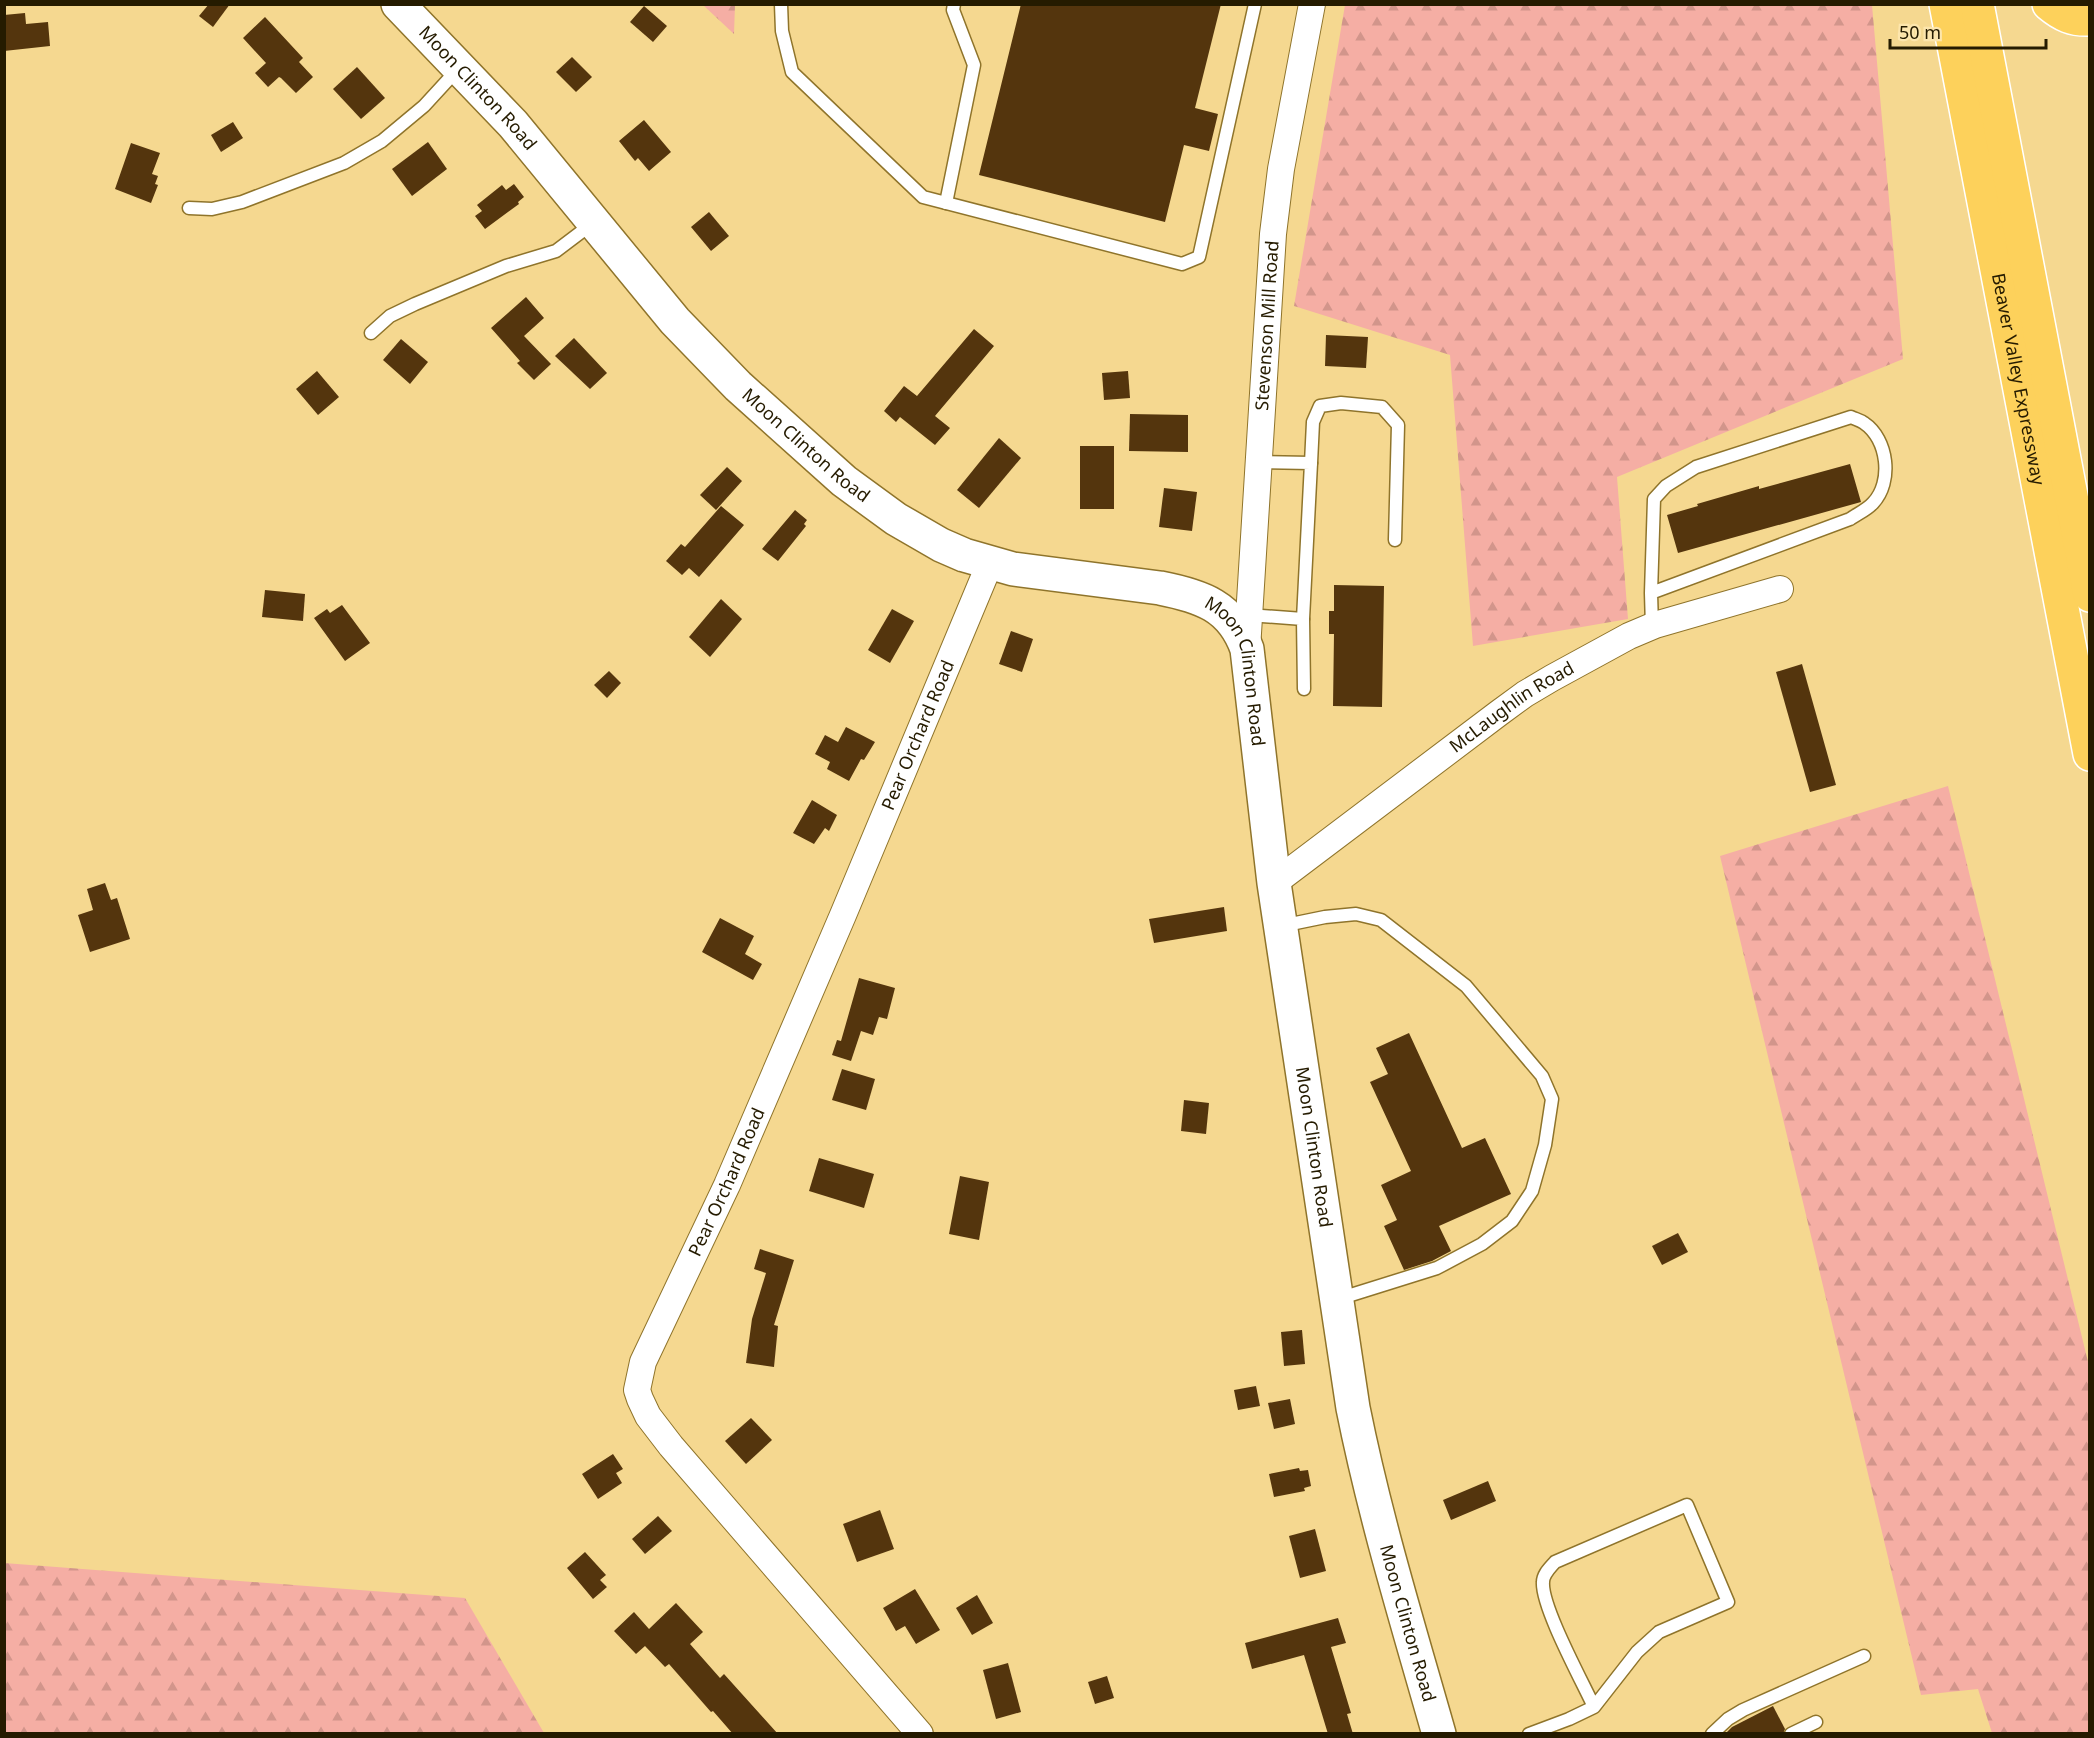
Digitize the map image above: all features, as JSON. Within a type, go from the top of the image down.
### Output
[{"type":"highway","name":"Beaver Valley Expressway","points":[[1946,4],[2090,754]]},
{"type":"highway","name":"Beaver Valley Expressway","points":[[1977,4],[2090,595]]},
{"type":"highway","points":[[2049,4],[2060,13],[2077,20],[2090,19]]},
{"type":"street","name":"Stevenson Mill Road","points":[[1246,649],[1273,234],[1281,170],[1312,4]]},
{"type":"street","name":"Moon Clinton Road","points":[[408,9],[459,68],[513,124],[675,321],[738,386],[837,475],[896,519],[964,555],[1013,569],[1160,588],[1202,598],[1220,609],[1242,635],[1246,649],[1274,883],[1353,1408],[1365,1468],[1402,1612],[1439,1734]]},
{"type":"street","name":"Pear Orchard Road","points":[[920,1734],[671,1446],[648,1416],[637,1390],[643,1362],[727,1185],[990,563]]},
{"type":"street","name":"McLaughlin Road","points":[[1274,883],[1525,694],[1614,644],[1652,627],[1780,589]]},
{"type":"lane","points":[[781,4],[782,31],[792,72],[923,197],[1182,264],[1198,257],[1255,4]]},
{"type":"lane","points":[[946,202],[974,65],[952,10],[954,4]]},
{"type":"lane","points":[[189,208],[212,209],[242,202],[344,163],[382,141],[424,106],[459,68]]},
{"type":"lane","points":[[370,333],[390,316],[415,304],[506,266],[556,251],[594,223]]},
{"type":"lane","points":[[1304,689],[1304,619],[1313,422],[1320,406],[1341,403],[1382,407],[1398,426],[1395,540]]},
{"type":"lane","points":[[1651,593],[1850,519],[1873,503],[1882,489],[1887,463],[1876,434],[1863,422],[1851,417],[1696,467],[1666,486],[1654,499],[1651,593],[1652,627]]},
{"type":"lane","points":[[1258,462],[1311,463]]},
{"type":"lane","points":[[1248,615],[1304,619]]},
{"type":"lane","points":[[1281,926],[1325,917],[1356,914],[1381,920],[1466,987],[1542,1076],[1552,1099],[1545,1145],[1532,1191],[1512,1221],[1482,1244],[1437,1268],[1337,1300]]},
{"type":"lane","points":[[1529,1734],[1594,1707],[1637,1652],[1659,1632],[1728,1602],[1687,1505],[1555,1562],[1545,1574],[1542,1583],[1549,1611],[1594,1707]]},
{"type":"lane","points":[[1712,1734],[1728,1719],[1743,1710],[1864,1656]]},
{"type":"lane","points":[[1791,1734],[1816,1722]]},
{"type":"green space","points":[[703,5],[735,5],[734,34]]},
{"type":"green space","points":[[1345,5],[1872,5],[1903,359],[1617,477],[1628,619],[1473,646],[1450,355],[1294,306]]},
{"type":"green space","points":[[1948,786],[2089,1366],[2089,1733],[1992,1733],[1978,1689],[1921,1695],[1720,856]]},
{"type":"green space","points":[[4,1563],[465,1598],[544,1733],[5,1733]]},
{"type":"building","points":[[209,4],[230,4],[213,27],[199,16]]},
{"type":"building","points":[[1021,4],[1221,4],[1195,108],[1218,114],[1209,151],[1184,145],[1165,222],[979,175]]},
{"type":"building","points":[[644,6],[667,26],[653,42],[630,22]]},
{"type":"building","points":[[25,13],[26,24],[48,22],[50,46],[4,51],[4,15]]},
{"type":"building","points":[[265,17],[303,58],[299,62],[313,77],[296,93],[279,77],[268,87],[255,73],[266,63],[243,38]]},
{"type":"building","points":[[572,57],[592,77],[576,92],[556,72]]},
{"type":"building","points":[[357,67],[385,98],[361,119],[333,89]]},
{"type":"building","points":[[644,120],[671,152],[649,171],[638,158],[635,161],[619,141]]},
{"type":"building","points":[[233,122],[243,138],[221,152],[211,135]]},
{"type":"building","points":[[428,142],[447,169],[412,196],[392,169]]},
{"type":"building","points":[[131,143],[160,153],[152,174],[158,176],[155,184],[158,185],[151,203],[115,189]]},
{"type":"building","points":[[514,184],[524,197],[518,202],[519,204],[485,229],[475,216],[482,211],[477,205],[502,185],[506,190]]},
{"type":"building","points":[[709,212],[729,236],[711,251],[691,227]]},
{"type":"building","points":[[526,297],[544,318],[524,336],[551,364],[534,380],[517,363],[520,361],[491,328]]},
{"type":"building","points":[[974,329],[994,346],[935,416],[950,428],[935,445],[900,417],[896,422],[884,411],[904,386],[917,396]]},
{"type":"building","points":[[1326,335],[1368,337],[1366,368],[1325,366]]},
{"type":"building","points":[[574,338],[607,373],[590,389],[555,356]]},
{"type":"building","points":[[401,339],[428,362],[410,384],[383,360]]},
{"type":"building","points":[[317,371],[339,397],[318,415],[296,389]]},
{"type":"building","points":[[1128,371],[1130,398],[1104,400],[1102,373]]},
{"type":"building","points":[[1130,414],[1188,415],[1188,452],[1129,451]]},
{"type":"building","points":[[999,438],[1021,458],[979,508],[957,490]]},
{"type":"building","points":[[1080,446],[1114,446],[1114,509],[1080,509]]},
{"type":"building","points":[[1850,464],[1861,502],[1678,553],[1667,515],[1759,486],[1759,489]]},
{"type":"building","points":[[727,467],[742,481],[716,510],[700,495]]},
{"type":"building","points":[[1164,488],[1197,492],[1192,531],[1159,527]]},
{"type":"building","points":[[721,506],[744,525],[699,577],[689,568],[682,575],[666,561],[681,544],[685,547]]},
{"type":"building","points":[[795,510],[807,520],[804,524],[806,526],[778,561],[762,549]]},
{"type":"building","points":[[1334,585],[1384,586],[1382,707],[1333,706],[1334,634],[1329,634],[1329,611],[1334,611]]},
{"type":"building","points":[[265,590],[305,594],[303,621],[262,617]]},
{"type":"building","points":[[721,599],[742,619],[710,657],[689,637]]},
{"type":"building","points":[[342,605],[370,643],[345,661],[314,618],[327,609],[330,613]]},
{"type":"building","points":[[892,609],[914,621],[890,663],[868,650]]},
{"type":"building","points":[[1011,631],[1033,639],[1022,672],[999,664]]},
{"type":"building","points":[[1802,664],[1836,785],[1810,792],[1776,672]]},
{"type":"building","points":[[609,671],[621,683],[607,698],[594,685]]},
{"type":"building","points":[[846,727],[875,742],[864,760],[861,759],[849,781],[827,769],[830,762],[815,754],[825,735],[838,742]]},
{"type":"building","points":[[812,800],[837,815],[829,831],[825,828],[814,844],[793,833]]},
{"type":"building","points":[[105,883],[111,900],[117,898],[130,939],[90,952],[78,915],[93,910],[87,889]]},
{"type":"building","points":[[1224,907],[1227,931],[1154,943],[1149,919]]},
{"type":"building","points":[[720,918],[754,936],[745,954],[762,964],[753,980],[702,952]]},
{"type":"building","points":[[859,978],[895,988],[887,1019],[879,1017],[873,1035],[861,1031],[851,1061],[832,1055],[837,1040],[841,1041]]},
{"type":"building","points":[[1409,1033],[1462,1148],[1485,1138],[1511,1194],[1439,1226],[1451,1251],[1432,1261],[1404,1270],[1384,1226],[1397,1220],[1381,1185],[1411,1171],[1370,1082],[1388,1074],[1376,1048]]},
{"type":"building","points":[[842,1069],[875,1079],[866,1110],[832,1100]]},
{"type":"building","points":[[1184,1100],[1209,1103],[1206,1134],[1181,1131]]},
{"type":"building","points":[[819,1158],[874,1174],[864,1208],[809,1191]]},
{"type":"building","points":[[960,1176],[989,1182],[979,1240],[949,1234]]},
{"type":"building","points":[[1678,1233],[1688,1252],[1662,1265],[1652,1246]]},
{"type":"building","points":[[760,1249],[794,1260],[774,1325],[778,1326],[774,1367],[746,1363],[752,1319],[766,1273],[754,1269]]},
{"type":"building","points":[[1302,1330],[1305,1364],[1284,1366],[1281,1332]]},
{"type":"building","points":[[1256,1386],[1260,1406],[1238,1410],[1234,1390]]},
{"type":"building","points":[[1290,1399],[1295,1424],[1274,1429],[1268,1403]]},
{"type":"building","points":[[751,1418],[772,1440],[746,1464],[725,1441]]},
{"type":"building","points":[[613,1454],[623,1469],[616,1473],[622,1483],[598,1499],[582,1474]]},
{"type":"building","points":[[1299,1468],[1300,1471],[1308,1470],[1311,1486],[1304,1488],[1305,1491],[1274,1497],[1269,1474]]},
{"type":"building","points":[[1488,1481],[1496,1501],[1451,1520],[1443,1500]]},
{"type":"building","points":[[880,1510],[894,1549],[857,1562],[843,1524]]},
{"type":"building","points":[[658,1516],[672,1531],[645,1554],[632,1539]]},
{"type":"building","points":[[1315,1529],[1326,1571],[1300,1578],[1289,1536]]},
{"type":"building","points":[[585,1552],[606,1575],[600,1580],[607,1587],[593,1599],[567,1568]]},
{"type":"building","points":[[915,1589],[940,1630],[916,1644],[905,1626],[896,1631],[883,1608]]},
{"type":"building","points":[[977,1595],[993,1623],[972,1635],[956,1608]]},
{"type":"building","points":[[676,1603],[703,1632],[690,1644],[720,1678],[724,1674],[778,1734],[733,1734],[669,1664],[665,1667],[645,1646],[636,1654],[614,1631],[634,1612],[649,1629]]},
{"type":"building","points":[[1338,1618],[1346,1643],[1331,1647],[1351,1713],[1347,1714],[1353,1734],[1328,1734],[1304,1655],[1252,1669],[1245,1643]]},
{"type":"building","points":[[1008,1663],[1021,1712],[996,1719],[983,1670]]},
{"type":"building","points":[[1107,1676],[1114,1698],[1095,1704],[1088,1682]]},
{"type":"building","points":[[1773,1706],[1785,1729],[1783,1734],[1725,1734],[1732,1727]]}]
